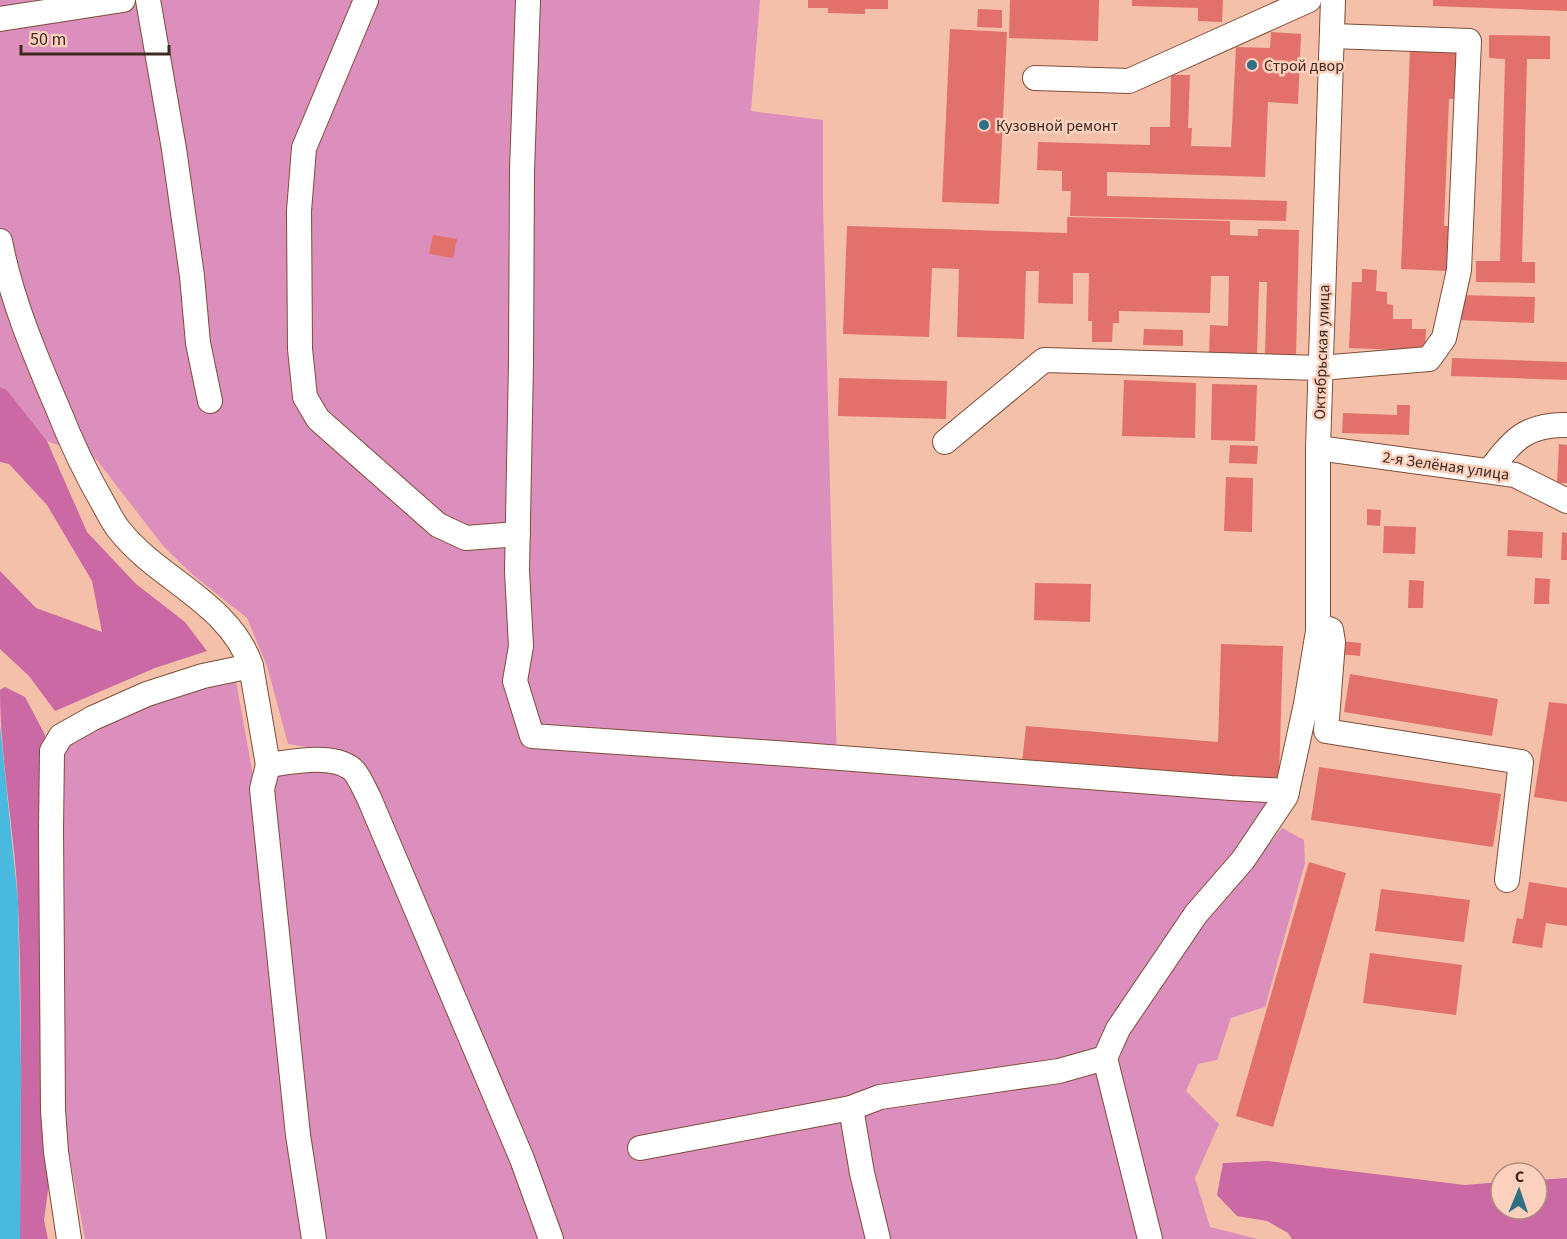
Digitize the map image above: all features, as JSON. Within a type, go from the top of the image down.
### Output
[{"type":"street","points":[[0,20],[123,0]]},
{"type":"street","points":[[148,0],[174,149],[192,276],[198,343],[210,401]]},
{"type":"street","points":[[366,0],[304,148],[299,211],[300,349],[305,397],[318,419],[438,525],[466,538],[518,534]]},
{"type":"street","points":[[528,0],[522,171],[517,571],[521,646],[515,681],[532,736],[1287,791]]},
{"type":"street","points":[[1035,78],[1130,81],[1309,0]]},
{"type":"street","name":"Октябрьская улица","points":[[1105,1058],[1118,1029],[1196,914],[1243,860],[1286,795],[1306,704],[1318,625],[1318,448],[1333,0]]},
{"type":"street","points":[[945,442],[1044,360],[1320,368],[1429,359],[1444,338],[1460,270],[1469,41],[1332,36]]},
{"type":"street","points":[[0,241],[3,259],[30,343],[82,467],[119,530],[143,556],[188,588],[228,626],[245,648],[251,666],[268,765],[262,789],[298,1136],[314,1239]]},
{"type":"street","points":[[1490,470],[1512,441],[1535,428],[1567,425]]},
{"type":"street","name":"2-я Зелёная улица","points":[[1318,448],[1515,475],[1567,501]]},
{"type":"street","points":[[1318,625],[1331,630],[1333,642],[1326,732],[1521,762],[1507,880]]},
{"type":"street","points":[[69,1239],[56,1152],[53,1110],[52,752],[61,736],[93,718],[147,694],[203,676],[251,666]]},
{"type":"street","points":[[268,765],[303,760],[335,760],[353,770],[369,798],[522,1159],[551,1239]]},
{"type":"street","points":[[640,1148],[851,1108],[880,1097],[1059,1071],[1105,1058],[1150,1239]]},
{"type":"street","points":[[851,1108],[862,1173],[878,1239]]},
{"type":"shaded area","points":[[0,0],[760,0],[751,111],[823,120],[837,768],[1272,798],[1112,1024],[1144,1239],[85,1239],[62,1115],[61,760],[66,741],[153,700],[236,681],[254,781],[324,767],[331,751],[288,744],[267,666],[247,618],[193,575],[164,547],[96,459],[47,441],[7,390],[0,387]]},
{"type":"shaded area","points":[[0,387],[7,390],[47,441],[87,532],[136,584],[185,622],[207,651],[155,668],[55,711],[29,676],[0,649],[0,571],[36,608],[102,632],[92,581],[47,505],[9,464],[0,462]]},
{"type":"shaded area","points":[[5,687],[25,697],[45,735],[50,1176],[44,1220],[48,1239],[20,1239],[20,945],[1,717],[0,690]]},
{"type":"shaded area","points":[[1282,828],[1304,840],[1305,863],[1265,1007],[1231,1018],[1217,1060],[1198,1064],[1186,1091],[1219,1124],[1195,1178],[1210,1227],[1258,1239],[1158,1239],[1118,1072],[1119,1046],[1194,930],[1235,886]]},
{"type":"shaded area","points":[[1267,1161],[1465,1185],[1489,1183],[1489,1221],[1549,1221],[1549,1179],[1567,1178],[1567,1239],[1292,1239],[1288,1233],[1267,1221],[1237,1216],[1217,1195],[1223,1163]]},
{"type":"water","points":[[0,725],[18,901],[21,1071],[20,1239],[0,1239]]},
{"type":"building","points":[[808,0],[888,0],[888,9],[865,9],[865,14],[828,13],[828,8],[808,8]]},
{"type":"building","points":[[1010,0],[1099,0],[1098,41],[1009,38]]},
{"type":"building","points":[[1132,0],[1223,0],[1222,22],[1198,21],[1198,8],[1132,6]]},
{"type":"building","points":[[1433,0],[1567,0],[1567,11],[1433,6]]},
{"type":"building","points":[[978,9],[1002,10],[1002,28],[977,27]]},
{"type":"building","points":[[950,29],[1007,32],[999,204],[942,202]]},
{"type":"building","points":[[1271,32],[1301,34],[1298,104],[1268,102],[1265,177],[1107,172],[1107,196],[1287,201],[1286,221],[1070,216],[1071,191],[1062,191],[1062,171],[1037,170],[1038,142],[1150,145],[1150,127],[1170,127],[1171,75],[1190,75],[1188,128],[1192,128],[1191,146],[1231,147],[1236,47],[1270,48]]},
{"type":"building","points":[[1489,35],[1550,36],[1550,59],[1527,59],[1522,262],[1535,262],[1535,283],[1476,282],[1476,261],[1500,261],[1505,59],[1489,58]]},
{"type":"building","points":[[1410,49],[1457,51],[1455,99],[1449,99],[1444,226],[1450,226],[1448,271],[1401,269]]},
{"type":"building","points":[[1067,217],[1230,221],[1230,235],[1258,236],[1258,229],[1299,230],[1296,355],[1265,354],[1267,282],[1259,282],[1257,357],[1209,355],[1210,325],[1228,326],[1229,276],[1211,276],[1210,313],[1119,311],[1119,323],[1113,323],[1112,342],[1092,342],[1092,321],[1088,321],[1089,273],[1073,273],[1073,304],[1038,303],[1039,271],[1026,271],[1024,339],[957,337],[959,269],[932,268],[929,337],[843,334],[847,226],[1067,233]]},
{"type":"building","points":[[433,235],[457,239],[453,258],[429,254]]},
{"type":"building","points":[[1362,269],[1377,270],[1376,291],[1387,292],[1387,304],[1393,305],[1393,319],[1412,319],[1412,329],[1426,329],[1425,351],[1349,348],[1352,282],[1362,282]]},
{"type":"building","points":[[1459,295],[1535,297],[1534,323],[1458,320]]},
{"type":"building","points":[[1144,329],[1183,330],[1183,346],[1143,345]]},
{"type":"building","points":[[1452,358],[1567,362],[1567,380],[1451,376]]},
{"type":"building","points":[[839,378],[947,381],[946,419],[838,416]]},
{"type":"building","points":[[1124,380],[1196,383],[1195,438],[1122,436]]},
{"type":"building","points":[[1212,384],[1257,385],[1255,441],[1211,440]]},
{"type":"building","points":[[1397,405],[1410,405],[1409,435],[1342,433],[1343,413],[1397,415]]},
{"type":"building","points":[[1559,444],[1567,445],[1567,483],[1557,483]]},
{"type":"building","points":[[1230,445],[1258,446],[1257,464],[1229,463]]},
{"type":"building","points":[[1226,477],[1253,478],[1252,532],[1224,531]]},
{"type":"building","points":[[1367,509],[1381,510],[1380,526],[1367,525]]},
{"type":"building","points":[[1384,526],[1416,527],[1415,554],[1383,553]]},
{"type":"building","points":[[1508,530],[1543,532],[1542,558],[1507,556]]},
{"type":"building","points":[[1562,532],[1567,533],[1567,560],[1561,560]]},
{"type":"building","points":[[1535,578],[1550,579],[1549,604],[1534,604]]},
{"type":"building","points":[[1409,580],[1424,581],[1423,608],[1408,608]]},
{"type":"building","points":[[1035,583],[1091,584],[1090,622],[1034,620]]},
{"type":"building","points":[[1339,641],[1361,643],[1360,656],[1339,654]]},
{"type":"building","points":[[1221,644],[1283,646],[1279,780],[1022,763],[1026,726],[1218,742]]},
{"type":"building","points":[[1350,674],[1498,699],[1492,736],[1344,712]]},
{"type":"building","points":[[1549,702],[1567,704],[1567,802],[1534,797]]},
{"type":"building","points":[[1319,767],[1501,794],[1493,847],[1311,820]]},
{"type":"building","points":[[1309,862],[1346,873],[1273,1127],[1236,1116]]},
{"type":"building","points":[[1529,882],[1567,888],[1567,926],[1546,923],[1542,948],[1512,943],[1517,918],[1523,919]]},
{"type":"building","points":[[1381,889],[1470,900],[1464,942],[1375,931]]},
{"type":"building","points":[[1370,953],[1462,965],[1456,1015],[1363,1003]]},
{"type":"place","name":"Строй двор","points":[[1252,65]]},
{"type":"place","name":"Кузовной ремонт","points":[[984,125]]}]
